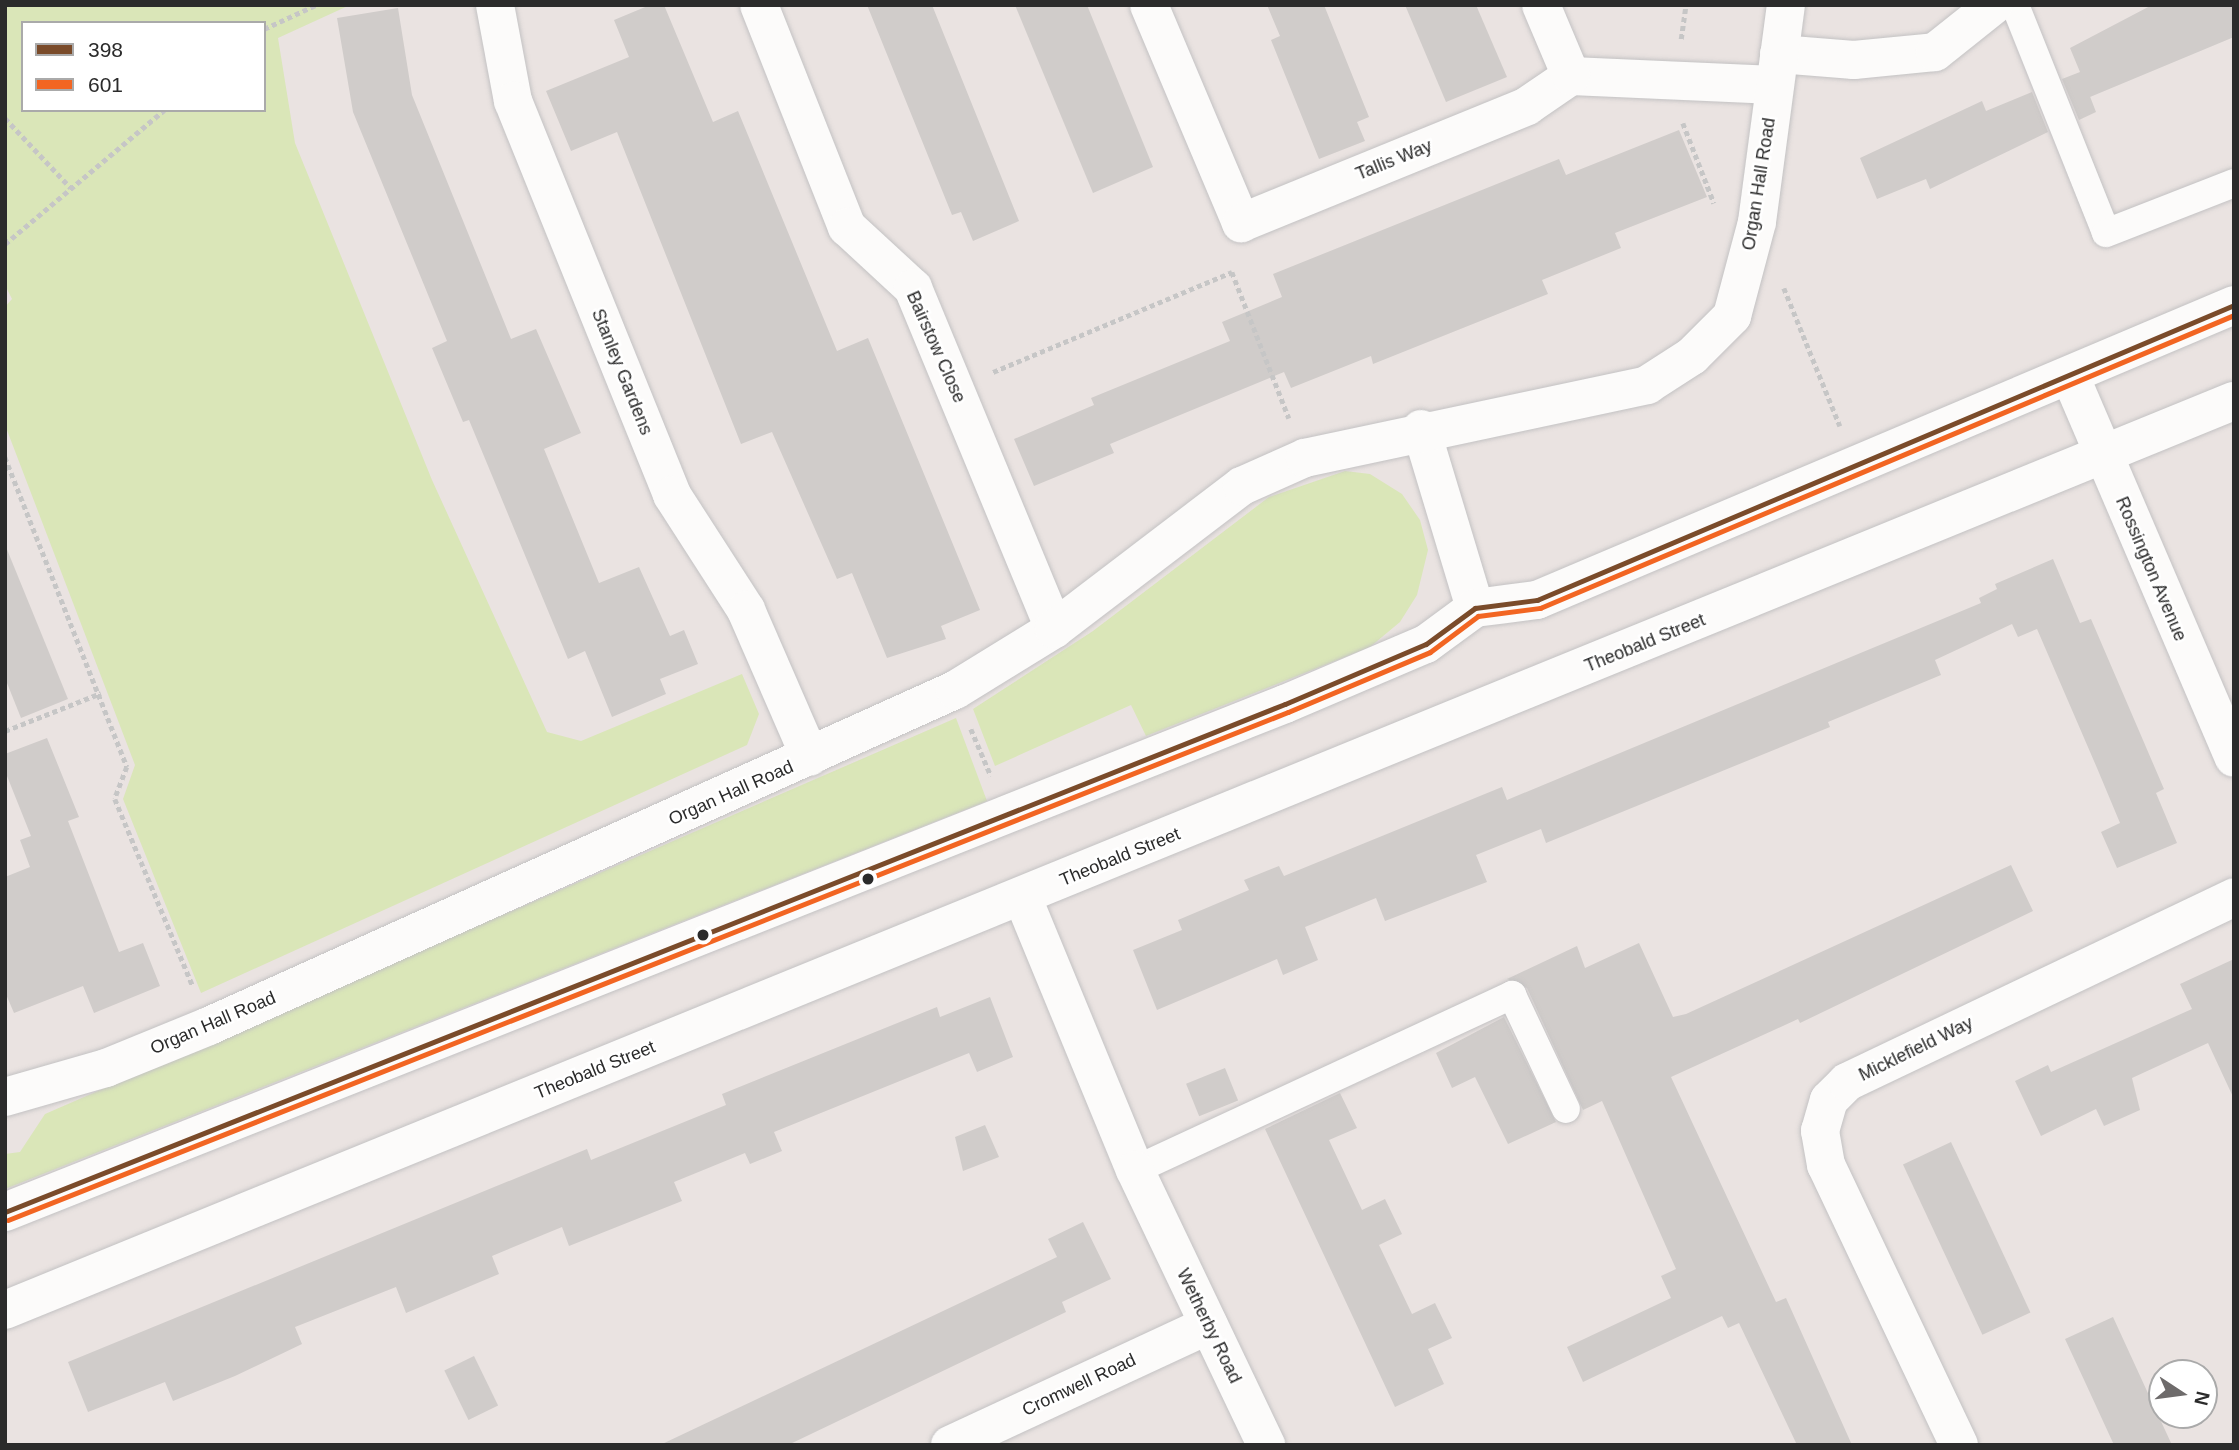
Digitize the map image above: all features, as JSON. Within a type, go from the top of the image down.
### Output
[{"type":"street","name":"Stanley Gardens","points":[[495,5],[513,101],[671,495],[746,610],[810,757]]},
{"type":"street","name":"Bairstow Close","points":[[759,5],[847,228],[913,288],[1054,629]]},
{"type":"street","name":"Tallis Way","points":[[1149,5],[1241,223],[1527,106],[1571,76]]},
{"type":"street","points":[[1541,5],[1571,76],[1777,69],[1936,52],[1994,5]]},
{"type":"street","name":"Organ Hall Road","points":[[5,1097],[106,1068],[209,1026],[955,690],[1054,629],[1242,486],[1305,458],[1421,429],[1647,386],[1692,356],[1732,316],[1757,222],[1786,5]]},
{"type":"street","points":[[5,1212],[1007,814],[1426,644],[1475,608],[1537,600],[2071,378],[2234,305]]},
{"type":"street","name":"Rossington Avenue","points":[[2071,378],[2103,458],[2234,758]]},
{"type":"street","name":"Theobald Street","points":[[5,1310],[2103,458],[2234,401]]},
{"type":"street","points":[[1421,429],[1475,608]]},
{"type":"street","name":"Wetherby Road","points":[[1022,896],[1135,1170],[1266,1445]]},
{"type":"street","name":"Micklefield Way","points":[[1959,1445],[1826,1165],[1820,1131],[1829,1100],[1847,1082],[2234,897]]},
{"type":"street","name":"Cromwell Road","points":[[950,1445],[1208,1325]]},
{"type":"lane","points":[[2015,5],[2106,233],[2234,183]]},
{"type":"lane","points":[[1135,1170],[1512,995],[1566,1109]]},
{"type":"path","points":[[266,29],[316,5]]},
{"type":"path","points":[[5,244],[162,112]]},
{"type":"path","points":[[5,118],[71,188]]},
{"type":"path","points":[[1757,222],[1857,468]]},
{"type":"path","points":[[954,388],[1232,272],[1305,458]]},
{"type":"path","points":[[5,457],[101,693],[127,767],[115,799],[209,1026]]},
{"type":"path","points":[[955,690],[1007,814]]},
{"type":"path","points":[[5,731],[101,693]]},
{"type":"green space","points":[[5,5],[350,5],[278,38],[295,143],[432,480],[547,732],[581,741],[742,674],[759,714],[747,745],[201,993],[123,799],[135,765],[5,425],[5,307],[12,299],[5,285]]},
{"type":"green space","points":[[1345,471],[1370,474],[1402,494],[1420,520],[1428,550],[1417,595],[1400,622],[1370,647],[1146,736],[1131,705],[995,766],[973,709],[1093,631],[1269,497]]},
{"type":"green space","points":[[956,718],[987,801],[5,1189],[5,1154],[20,1152],[45,1114]]},
{"type":"building","points":[[650,5],[664,5],[713,122],[738,111],[837,351],[868,338],[980,610],[941,626],[946,639],[887,658],[852,573],[837,579],[772,432],[741,444],[617,132],[571,151],[546,91],[629,57],[614,20]]},
{"type":"building","points":[[867,5],[932,5],[1019,221],[973,241],[961,212],[952,215]]},
{"type":"building","points":[[1015,5],[1087,5],[1153,167],[1093,193]]},
{"type":"building","points":[[1267,5],[1324,5],[1369,117],[1357,122],[1365,141],[1319,159],[1271,40],[1280,36]]},
{"type":"building","points":[[1405,5],[1476,5],[1507,77],[1446,102]]},
{"type":"building","points":[[2152,5],[2234,5],[2234,37],[2090,97],[2096,112],[2079,120],[2062,79],[2080,72],[2070,48]]},
{"type":"building","points":[[398,8],[412,95],[511,339],[536,329],[581,433],[544,449],[599,583],[639,567],[670,636],[684,630],[698,664],[660,679],[666,694],[612,717],[585,651],[568,659],[469,420],[463,422],[432,348],[447,341],[353,112],[337,18]]},
{"type":"building","points":[[2032,92],[2048,132],[1930,189],[1926,179],[1877,199],[1860,158],[1982,101],[1986,111]]},
{"type":"building","points":[[1679,130],[1707,197],[1615,233],[1621,248],[1542,280],[1548,294],[1373,364],[1371,356],[1291,388],[1284,372],[1110,444],[1114,453],[1034,486],[1014,439],[1094,405],[1091,398],[1230,341],[1222,322],[1282,297],[1273,274],[1559,159],[1566,175]]},
{"type":"building","points":[[6,547],[68,699],[21,718],[5,678]]},
{"type":"building","points":[[2053,559],[2080,623],[2091,619],[2164,789],[2156,793],[2177,843],[2117,868],[2101,832],[2120,823],[2097,768],[2037,629],[2018,637],[2012,624],[1935,660],[1941,675],[1828,722],[1830,727],[1546,843],[1541,829],[1476,855],[1487,882],[1385,921],[1376,898],[1305,927],[1318,960],[1283,975],[1277,959],[1157,1010],[1133,950],[1182,930],[1178,920],[1249,890],[1244,880],[1279,866],[1284,876],[1502,787],[1507,800],[1981,603],[1979,598],[1997,589],[1995,584]]},
{"type":"building","points":[[47,738],[79,817],[68,821],[119,952],[143,943],[160,986],[94,1013],[83,986],[14,1013],[5,992],[5,877],[30,867],[20,840],[31,836],[5,771],[5,754]]},
{"type":"building","points":[[2011,865],[2033,911],[1800,1023],[1798,1019],[1671,1077],[1776,1302],[1786,1298],[1852,1445],[1797,1445],[1739,1323],[1728,1328],[1722,1316],[1583,1382],[1567,1347],[1671,1298],[1661,1276],[1676,1269],[1602,1101],[1583,1110],[1527,988],[1507,979],[1577,946],[1585,968],[1639,943],[1673,1017],[1686,1014]]},
{"type":"building","points":[[2234,959],[2234,1099],[2208,1043],[2132,1078],[2140,1110],[2104,1126],[2096,1109],[2041,1136],[2015,1081],[2048,1065],[2051,1072],[2192,1009],[2180,984]]},
{"type":"building","points":[[990,997],[1013,1057],[977,1072],[969,1053],[774,1132],[782,1151],[750,1164],[745,1153],[674,1182],[682,1201],[569,1246],[562,1227],[492,1256],[499,1274],[406,1313],[396,1287],[295,1327],[302,1344],[235,1376],[173,1401],[165,1382],[88,1412],[68,1362],[587,1149],[591,1160],[726,1105],[722,1094],[937,1007],[940,1017]]},
{"type":"building","points":[[1504,1017],[1556,1122],[1508,1144],[1475,1077],[1452,1088],[1436,1053]]},
{"type":"building","points":[[1225,1068],[1238,1100],[1199,1116],[1186,1084]]},
{"type":"building","points":[[1340,1093],[1357,1128],[1329,1140],[1362,1210],[1385,1199],[1402,1234],[1379,1245],[1412,1314],[1435,1303],[1452,1338],[1428,1349],[1444,1384],[1395,1407],[1265,1129]]},
{"type":"building","points":[[985,1125],[999,1157],[963,1171],[955,1137]]},
{"type":"building","points":[[1951,1142],[2030,1312],[1982,1335],[1903,1164]]},
{"type":"building","points":[[1083,1222],[1111,1279],[1062,1302],[1066,1312],[788,1445],[660,1445],[1057,1257],[1048,1239]]},
{"type":"building","points":[[2113,1317],[2148,1393],[2148,1429],[2165,1429],[2172,1445],[2114,1445],[2065,1339]]},
{"type":"building","points":[[474,1356],[498,1405],[468,1420],[444,1370]]},
{"type":"transit line","name":"398","points":[[5,1212],[1285,704],[1426,644],[1475,608],[1537,600],[2234,305]]},
{"type":"transit line","name":"601","points":[[8,1220],[1288,712],[1430,652],[1478,616],[1540,608],[2234,315]]}]
